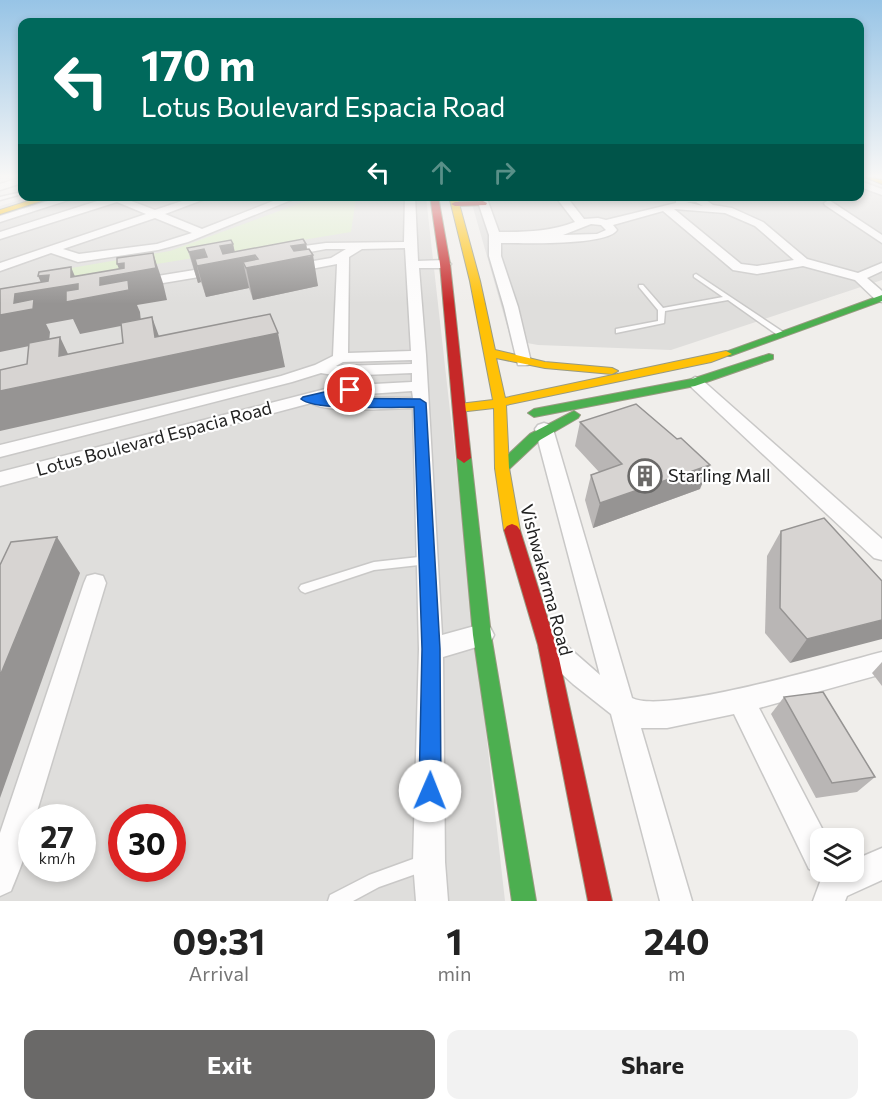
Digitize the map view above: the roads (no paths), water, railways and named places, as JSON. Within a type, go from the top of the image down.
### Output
[{"type":"street","points":[[3,235],[53,219]]},
{"type":"street","points":[[75,219],[104,232]]},
{"type":"street","points":[[0,267],[143,219]]},
{"type":"street","points":[[170,219],[202,233]]},
{"type":"street","points":[[3,235],[48,252],[71,257],[90,257],[171,244],[237,219]]},
{"type":"street","points":[[410,219],[431,649],[429,862],[432,901]]},
{"type":"street","points":[[438,219],[445,264],[459,408],[472,424],[482,635],[524,901]]},
{"type":"street","name":"Vishwakarma Road","points":[[459,219],[475,281],[500,403],[514,417],[502,468],[509,522],[547,645],[600,901]]},
{"type":"street","points":[[489,219],[495,237],[495,256],[511,307],[523,362]]},
{"type":"street","points":[[495,237],[556,234],[580,222],[605,224],[624,219]]},
{"type":"street","points":[[459,408],[500,403],[711,359],[882,298],[859,277],[803,262],[757,270],[737,267],[680,219]]},
{"type":"street","points":[[748,219],[759,224],[803,262]]},
{"type":"street","points":[[851,219],[882,240]]},
{"type":"street","points":[[495,237],[598,237],[612,230],[605,224]]},
{"type":"street","points":[[268,255],[314,248],[394,245],[411,255],[445,264]]},
{"type":"street","points":[[279,271],[343,258],[358,247]]},
{"type":"street","points":[[475,281],[495,256]]},
{"type":"street","points":[[340,358],[343,258]]},
{"type":"street","points":[[124,285],[238,266]]},
{"type":"street","points":[[859,277],[882,267]]},
{"type":"street","points":[[472,424],[620,398],[695,382],[786,351]]},
{"type":"street","points":[[490,353],[523,362],[563,368],[645,373]]},
{"type":"street","points":[[0,451],[286,379],[320,368],[340,358],[419,378]]},
{"type":"street","points":[[320,368],[419,378]]},
{"type":"street","name":"Lotus Boulevard Espacia Road","points":[[0,479],[307,399],[344,404],[419,378]]},
{"type":"street","points":[[695,382],[882,552]]},
{"type":"street","points":[[502,468],[522,446],[544,429],[620,398]]},
{"type":"street","points":[[544,429],[644,713],[676,901]]},
{"type":"street","points":[[0,880],[95,583]]},
{"type":"street","points":[[431,649],[482,635]]},
{"type":"street","points":[[547,645],[644,713],[741,700],[800,687],[882,663]]},
{"type":"street","points":[[741,700],[810,842]]},
{"type":"street","points":[[864,869],[882,864]]},
{"type":"lane","points":[[696,276],[782,334]]},
{"type":"lane","points":[[619,331],[662,322],[660,310],[641,286]]},
{"type":"lane","points":[[660,310],[729,298]]},
{"type":"lane","points":[[305,588],[374,566],[428,560]]},
{"type":"lane","points":[[336,901],[375,881],[429,862]]},
{"type":"place","name":"Starling Mall","points":[[645,476]]}]
